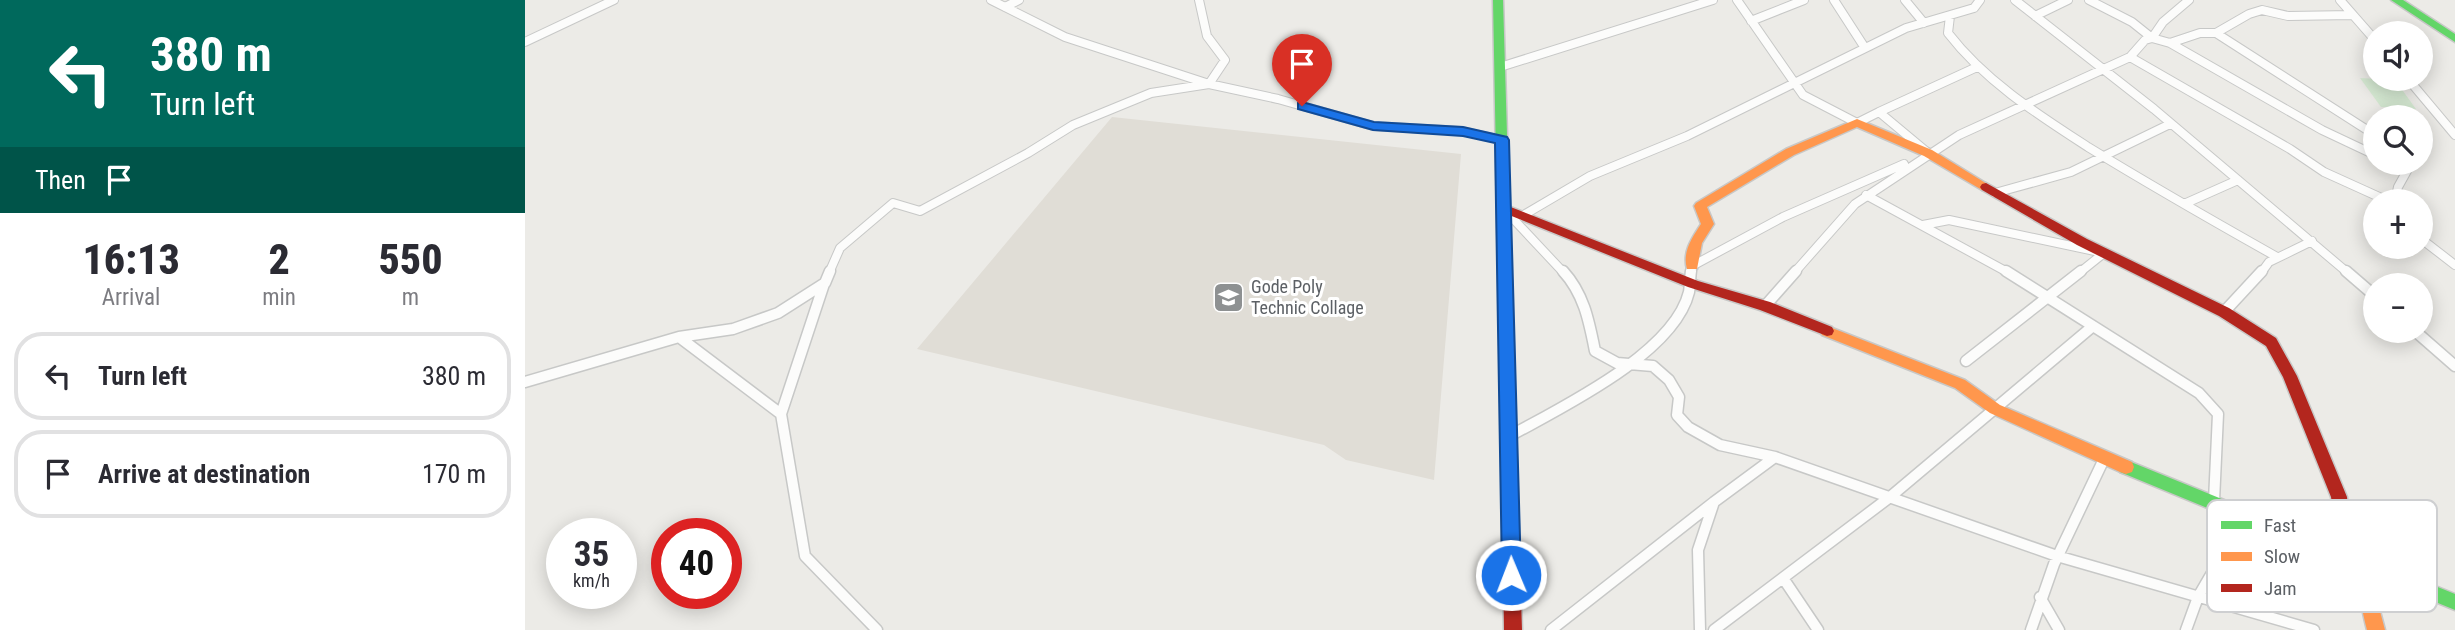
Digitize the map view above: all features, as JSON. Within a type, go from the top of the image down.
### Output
[{"type":"street","points":[[525,42],[614,0]]},
{"type":"street","points":[[991,0],[1065,37],[1209,84],[1278,99],[1373,126],[1463,131],[1502,140]]},
{"type":"street","points":[[1005,7],[1019,0]]},
{"type":"street","points":[[877,630],[805,556],[782,414],[825,283],[840,248],[893,203],[920,211],[1028,153],[1073,125],[1151,93],[1209,84],[1225,60],[1207,36],[1199,0]]},
{"type":"street","points":[[1498,0],[1513,630]]},
{"type":"street","points":[[1500,67],[1713,0]]},
{"type":"street","points":[[1737,0],[1803,95],[1857,123],[1928,153],[2104,253],[2224,312],[2271,342],[2290,376],[2339,500]]},
{"type":"street","points":[[1751,22],[1804,0]]},
{"type":"street","points":[[1834,0],[1865,47]]},
{"type":"street","points":[[1905,0],[1924,23]]},
{"type":"street","points":[[1522,216],[1590,176],[1687,136],[1906,27],[1974,8],[1980,0]]},
{"type":"street","points":[[2015,0],[2170,124],[2363,286]]},
{"type":"street","points":[[2035,16],[2068,0]]},
{"type":"street","points":[[2089,0],[2132,22],[2152,38],[2170,43],[2206,60],[2291,114],[2363,149]]},
{"type":"street","points":[[2152,38],[2156,25],[2189,0]]},
{"type":"street","points":[[2340,0],[2363,26]]},
{"type":"street","points":[[2396,0],[2455,39]]},
{"type":"street","points":[[2170,43],[2200,33],[2216,33],[2249,14],[2262,10],[2288,16],[2353,15]]},
{"type":"street","points":[[1950,16],[1948,33],[1964,56],[2025,104],[2104,158],[2277,257]]},
{"type":"street","points":[[2216,33],[2363,127]]},
{"type":"street","points":[[1765,306],[1866,195],[1959,135],[2105,71],[2130,57],[2145,40],[2152,38]]},
{"type":"street","points":[[2130,57],[2290,149],[2324,172],[2363,190]]},
{"type":"street","points":[[1508,438],[1635,363],[1670,328],[1693,284],[1692,248],[1698,235],[1708,224],[1700,205],[1790,152],[1857,123],[1910,95],[1977,67]]},
{"type":"street","points":[[2418,91],[2453,131]]},
{"type":"street","points":[[1879,112],[1928,153]]},
{"type":"street","points":[[1995,193],[2070,172],[2170,124]]},
{"type":"street","points":[[1692,266],[1783,217],[1928,153]]},
{"type":"street","points":[[2184,204],[2238,180]]},
{"type":"street","points":[[1866,195],[2047,297],[2199,393],[2218,414],[2214,500]]},
{"type":"street","points":[[1503,208],[1693,284],[1765,306],[1960,384],[1995,409],[2104,460],[2211,500]]},
{"type":"street","points":[[1503,208],[1575,284],[1586,309],[1595,351],[1617,363],[1653,366],[1669,380],[1679,397],[1677,415],[1688,427],[1720,445],[1775,457],[2057,556],[2207,600]]},
{"type":"street","points":[[1922,225],[1949,220],[2104,253]]},
{"type":"street","points":[[2224,312],[2248,289],[2269,262],[2312,241]]},
{"type":"street","points":[[2433,248],[2455,265]]},
{"type":"street","points":[[1966,361],[2104,253]]},
{"type":"street","points":[[525,382],[679,337],[733,329],[778,313],[825,283]]},
{"type":"street","points":[[1714,630],[1890,497],[2093,326]]},
{"type":"street","points":[[679,337],[782,414]]},
{"type":"street","points":[[2429,343],[2455,366]]},
{"type":"street","points":[[1552,630],[1775,457]]},
{"type":"street","points":[[2031,630],[2040,597],[2057,556],[2104,460]]},
{"type":"street","points":[[1700,630],[1698,550],[1714,502]]},
{"type":"street","points":[[1783,578],[1818,630]]},
{"type":"street","points":[[2186,630],[2198,597],[2207,582]]},
{"type":"street","points":[[2437,594],[2455,601]]},
{"type":"street","points":[[2040,597],[2059,630]]},
{"type":"street","points":[[2251,612],[2314,630]]},
{"type":"street","points":[[2372,612],[2376,630]]},
{"type":"shaded area","points":[[1112,117],[1461,154],[1434,480],[1346,460],[1324,445],[917,349]]},
{"type":"green space","points":[[2369,91],[2403,91],[2413,105],[2380,105]]},
{"type":"traffic: fast","points":[[1498,0],[1507,373]]},
{"type":"traffic: fast","points":[[2396,0],[2455,39]]},
{"type":"traffic: fast","points":[[2126,467],[2209,500]]},
{"type":"traffic: fast","points":[[2437,595],[2455,602]]},
{"type":"traffic: slow","points":[[1692,266],[1695,243],[1708,224],[1700,206],[1790,152],[1857,123],[1928,153],[1986,187]]},
{"type":"traffic: slow","points":[[1827,331],[1960,384],[1995,409],[2126,467]]},
{"type":"traffic: slow","points":[[2372,612],[2376,630]]},
{"type":"traffic: jam","points":[[1986,187],[2082,242],[2224,312],[2271,342],[2290,376],[2339,500]]},
{"type":"traffic: jam","points":[[1503,208],[1693,284],[1765,306],[1827,331]]},
{"type":"traffic: jam","points":[[1507,373],[1513,630]]},
{"type":"place","name":"Gode Poly Technic Collage","points":[[1228,297]]},
{"type":"route","points":[[1302,106],[1373,126],[1463,131],[1502,140],[1511,575]]}]
